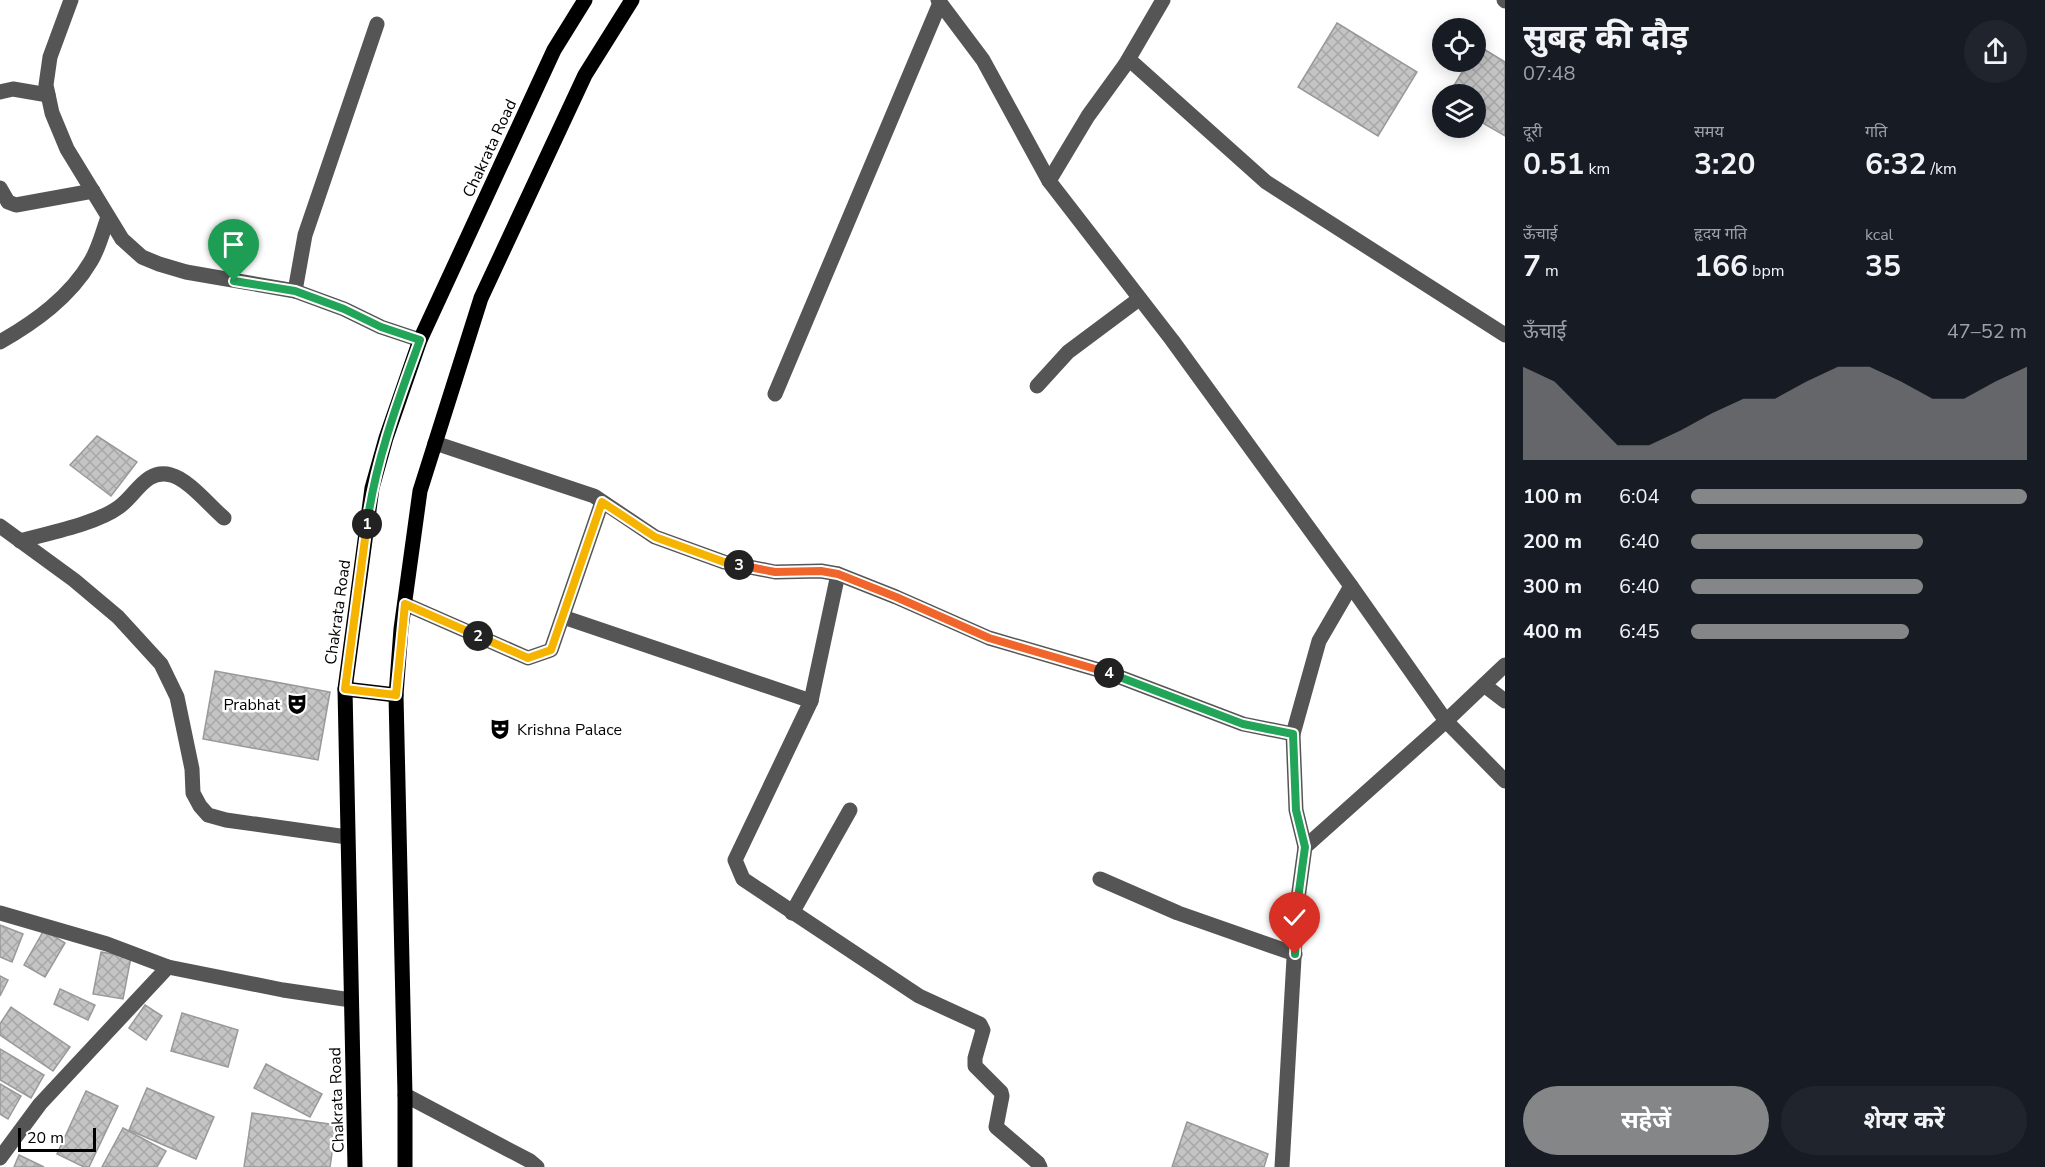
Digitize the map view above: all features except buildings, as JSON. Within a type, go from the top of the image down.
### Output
[{"type":"main road","name":"Chakrata Road","points":[[355,1167],[345,689],[372,488],[386,438],[420,340],[554,50],[585,0]]},
{"type":"main road","points":[[405,1167],[396,695],[420,491],[481,298],[585,75],[632,0]]},
{"type":"main road","points":[[345,689],[396,695]]},
{"type":"street","points":[[71,0],[50,57],[46,85],[48,95],[52,113],[67,149],[122,239],[142,257],[159,264],[186,272],[295,291],[344,309],[381,327],[420,340]]},
{"type":"street","points":[[1049,181],[1088,116],[1125,65],[1163,0]]},
{"type":"street","points":[[939,2],[983,60],[1049,181],[1172,340],[1351,586],[1446,722],[1505,781]]},
{"type":"street","points":[[775,394],[939,2]]},
{"type":"street","points":[[295,291],[305,235],[377,24]]},
{"type":"street","points":[[1125,65],[1129,62],[1133,63],[1266,182],[1505,335]]},
{"type":"street","points":[[0,93],[13,89],[48,95]]},
{"type":"street","points":[[0,188],[8,202],[16,205],[93,191]]},
{"type":"street","points":[[0,342],[28,326],[64,296],[91,260],[108,217]]},
{"type":"street","points":[[1037,386],[1068,352],[1140,299]]},
{"type":"street","points":[[435,443],[594,496],[655,537],[724,562],[775,572],[821,571],[838,574],[989,638],[1109,673],[1243,724],[1293,734]]},
{"type":"street","points":[[20,541],[71,527],[118,508],[149,477],[158,474],[171,474],[183,481],[224,518]]},
{"type":"street","points":[[405,604],[528,658],[551,650],[602,502]]},
{"type":"street","points":[[0,526],[74,580],[118,617],[161,664],[177,697],[192,769],[193,794],[208,815],[226,820],[347,837]]},
{"type":"street","points":[[838,574],[812,701],[735,861],[743,879],[792,913],[919,996],[980,1024],[983,1030],[974,1062],[978,1070],[1001,1092],[996,1127],[1040,1167]]},
{"type":"street","points":[[1282,1167],[1297,906],[1305,847],[1296,810],[1293,734],[1319,641],[1351,586]]},
{"type":"street","points":[[563,617],[812,701]]},
{"type":"street","points":[[1305,847],[1446,722],[1505,664]]},
{"type":"street","points":[[1484,685],[1505,701]]},
{"type":"street","points":[[792,913],[850,810]]},
{"type":"street","points":[[1100,879],[1178,913],[1295,954]]},
{"type":"street","points":[[0,913],[107,944],[168,967],[284,990],[351,1000]]},
{"type":"street","points":[[0,1158],[40,1104],[168,967]]},
{"type":"street","points":[[405,1095],[530,1161],[537,1167]]},
{"type":"place","name":"Prabhat","points":[[297,704]]},
{"type":"place","name":"Krishna Palace","points":[[500,729]]},
{"type":"route","points":[[234,281],[295,291],[344,309],[381,327],[420,340],[386,438],[372,488],[345,689],[396,695],[405,604],[528,658],[551,650],[602,502],[655,537],[724,562],[775,572],[821,571],[838,574],[989,638],[1109,673],[1243,724],[1293,734],[1296,810],[1305,847],[1297,906],[1295,954]]}]
